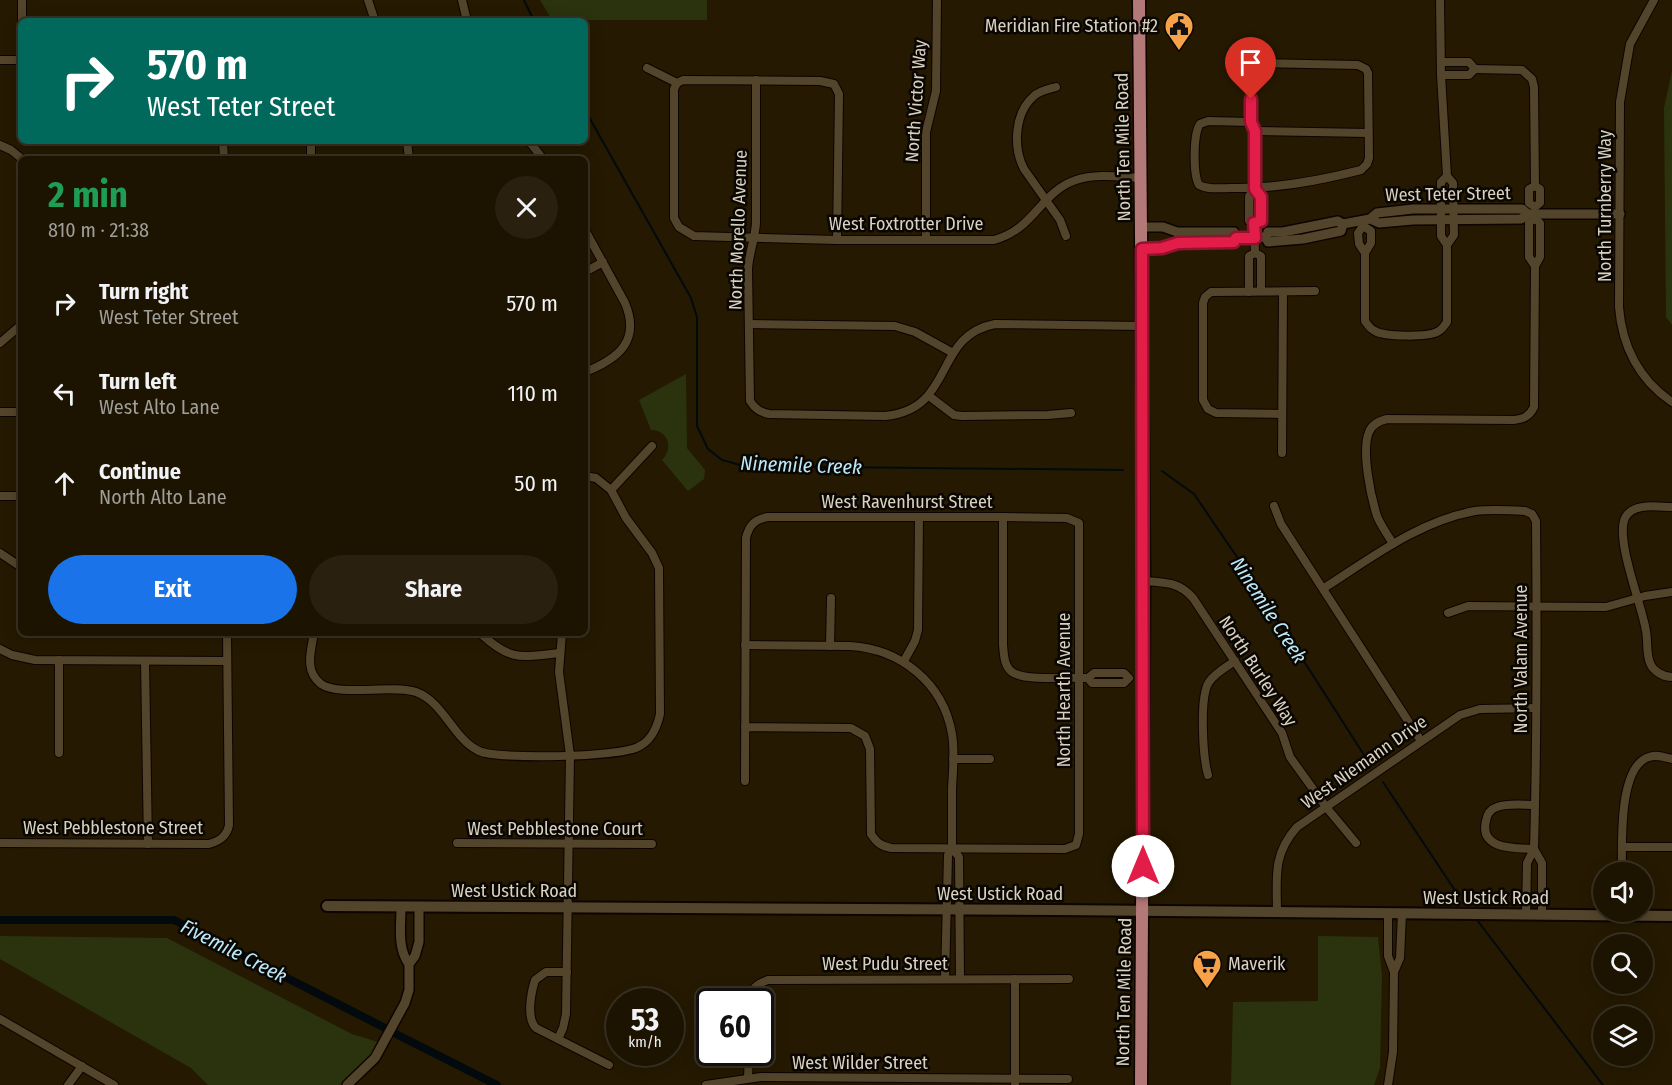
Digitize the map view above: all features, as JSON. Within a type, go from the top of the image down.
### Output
[{"type":"main road","name":"North Ten Mile Road","points":[[1139,0],[1144,581],[1141,1085]]},
{"type":"main road","name":"West Ustick Road","points":[[327,906],[1593,914]]},
{"type":"main road","name":"West Ustick Road","points":[[1653,915],[1672,916]]},
{"type":"street","points":[[22,0],[22,18]]},
{"type":"street","points":[[368,0],[374,18]]},
{"type":"street","points":[[462,0],[466,18]]},
{"type":"street","name":"North Victor Way","points":[[926,240],[926,132],[936,91],[937,0]]},
{"type":"street","points":[[1440,0],[1440,62],[1447,176],[1453,183],[1454,235],[1447,245]]},
{"type":"street","name":"North Turnberry Way","points":[[1654,0],[1630,44],[1622,83],[1619,307],[1623,335],[1638,368],[1652,386],[1672,402]]},
{"type":"street","points":[[0,60],[18,60]]},
{"type":"street","points":[[1440,62],[1469,62],[1475,69]]},
{"type":"street","points":[[1251,122],[1208,121],[1200,124],[1196,132],[1196,177],[1199,184],[1208,188],[1255,189],[1304,183],[1361,170],[1369,158],[1369,76],[1366,69],[1358,65],[1264,63],[1255,69],[1251,76],[1251,122],[1255,131],[1255,189],[1261,197],[1261,221],[1254,223],[1249,221],[1249,196],[1255,189]]},
{"type":"street","points":[[647,68],[677,83],[683,80],[756,80],[819,81],[834,84],[839,94],[837,240]]},
{"type":"street","points":[[1324,588],[1393,544],[1377,516],[1369,483],[1367,440],[1368,432],[1373,426],[1387,419],[1522,419],[1530,415],[1534,407],[1535,266],[1529,257],[1529,222],[1540,203],[1540,189],[1535,186],[1534,87],[1528,74],[1522,70],[1475,69],[1469,75],[1441,75]]},
{"type":"street","name":"North Morello Avenue","points":[[756,80],[755,238],[749,253],[748,269],[750,401],[761,413],[769,414],[885,416],[909,410],[929,396]]},
{"type":"street","name":"West Foxtrotter Drive","points":[[677,83],[674,89],[674,218],[679,227],[694,236],[837,240],[986,240],[1002,237],[1024,225],[1059,188],[1082,178],[1142,178]]},
{"type":"street","points":[[1056,87],[1034,95],[1028,103],[1018,127],[1017,144],[1024,169],[1060,220],[1066,236]]},
{"type":"street","points":[[1255,131],[1368,133]]},
{"type":"street","points":[[531,144],[541,156]]},
{"type":"street","points":[[0,145],[18,156]]},
{"type":"street","points":[[1365,253],[1359,244],[1358,233],[1365,222],[1371,231],[1371,243],[1365,253],[1365,321],[1370,328],[1377,333],[1385,334],[1426,335],[1443,329],[1447,322],[1447,245],[1441,236],[1442,183],[1447,176]]},
{"type":"street","name":"West Teter Street","points":[[1142,249],[1162,248],[1178,243],[1234,242],[1236,238],[1266,237],[1269,232],[1283,232],[1338,221],[1343,224],[1365,222],[1379,224],[1442,214],[1453,209],[1522,209],[1533,213],[1620,214]]},
{"type":"street","name":"West Teter Street","points":[[1442,214],[1454,219],[1521,219],[1533,213]]},
{"type":"street","points":[[1254,223],[1255,253]]},
{"type":"street","name":"West Teter Street","points":[[1142,227],[1163,227],[1177,232],[1234,232],[1236,238]]},
{"type":"street","points":[[588,235],[628,310],[630,327],[626,343],[616,356],[588,371]]},
{"type":"street","points":[[1255,253],[1261,256],[1261,291]]},
{"type":"street","points":[[1249,292],[1249,256],[1255,253]]},
{"type":"street","points":[[588,270],[603,261]]},
{"type":"street","points":[[1282,414],[1216,413],[1208,409],[1203,400],[1203,303],[1205,297],[1211,292],[1315,291]]},
{"type":"street","points":[[1282,453],[1283,292]]},
{"type":"street","points":[[749,324],[895,326],[915,332],[953,353]]},
{"type":"street","points":[[1071,413],[1048,416],[962,416],[954,415],[929,396],[953,353],[971,333],[995,324],[1142,327]]},
{"type":"street","points":[[0,343],[18,328]]},
{"type":"street","points":[[0,412],[18,412]]},
{"type":"street","points":[[611,490],[652,446]]},
{"type":"street","points":[[314,636],[310,666],[313,675],[320,683],[337,689],[401,689],[417,692],[434,703],[465,741],[479,751],[493,755],[570,755],[626,752],[637,748],[650,737],[660,714],[658,568],[652,553],[626,518],[611,490],[596,478],[588,477]]},
{"type":"street","points":[[0,496],[18,496]]},
{"type":"street","points":[[1274,506],[1281,524],[1421,741]]},
{"type":"street","points":[[1672,507],[1641,507],[1631,511],[1623,527],[1625,552],[1646,631],[1649,662],[1661,674],[1672,677]]},
{"type":"street","name":"North Valam Avenue","points":[[1393,544],[1439,521],[1476,511],[1525,511],[1532,514],[1536,521],[1534,849],[1527,863],[1526,914]]},
{"type":"street","points":[[904,661],[918,630],[919,517]]},
{"type":"street","points":[[1003,517],[1004,645],[1005,663],[1011,672],[1022,676],[1084,678],[1094,673],[1124,673],[1129,678],[1143,677]]},
{"type":"street","name":"West Ravenhurst Street","points":[[745,645],[746,538],[748,530],[760,518],[1067,518],[1079,523]]},
{"type":"street","name":"North Hearth Avenue","points":[[952,848],[1065,849],[1076,845],[1079,834],[1084,678],[1079,523]]},
{"type":"street","points":[[0,553],[18,565]]},
{"type":"street","name":"North Burley Way","points":[[1144,581],[1166,582],[1186,590],[1193,598],[1282,732],[1290,757],[1326,807],[1356,843]]},
{"type":"street","points":[[1448,613],[1468,606],[1606,607],[1672,592]]},
{"type":"street","points":[[830,646],[831,598]]},
{"type":"street","points":[[0,649],[24,659],[227,661],[227,636]]},
{"type":"street","points":[[483,636],[495,647],[514,656],[560,652]]},
{"type":"street","points":[[558,1039],[564,1028],[566,1014],[570,755],[559,672],[562,636]]},
{"type":"street","points":[[745,781],[745,645],[866,647],[904,661],[927,681],[945,709],[952,733],[952,848],[948,855],[945,979]]},
{"type":"street","points":[[59,660],[59,753]]},
{"type":"street","points":[[145,661],[148,844]]},
{"type":"street","name":"West Pebblestone Street","points":[[0,843],[209,844],[224,837],[229,825],[227,661]]},
{"type":"street","points":[[1208,775],[1204,759],[1206,689],[1215,675],[1235,661]]},
{"type":"street","name":"West Niemann Drive","points":[[1276,913],[1277,865],[1287,839],[1297,827],[1451,720],[1470,711],[1491,708],[1536,708]]},
{"type":"street","points":[[745,728],[851,728],[865,735],[870,749],[871,834],[876,841],[883,846],[952,848]]},
{"type":"street","points":[[1622,862],[1624,800],[1634,770],[1638,763],[1648,757],[1658,756],[1672,759]]},
{"type":"street","points":[[953,759],[990,759]]},
{"type":"street","points":[[1534,849],[1498,846],[1486,834],[1485,825],[1492,809],[1500,806],[1535,805]]},
{"type":"street","name":"West Pebblestone Court","points":[[458,843],[652,844]]},
{"type":"street","points":[[1622,847],[1672,847]]},
{"type":"street","points":[[952,848],[959,857],[960,979]]},
{"type":"street","name":"North Valam Avenue","points":[[1534,849],[1542,863],[1542,914]]},
{"type":"street","points":[[401,907],[400,942],[403,957],[409,964]]},
{"type":"street","points":[[347,1085],[375,1058],[405,1003],[409,990],[409,964],[415,957],[419,942],[419,907]]},
{"type":"street","points":[[1388,914],[1388,956],[1394,972],[1393,1052],[1388,1085]]},
{"type":"street","points":[[1394,972],[1400,958],[1402,914]]},
{"type":"street","points":[[567,972],[546,972],[535,980],[531,1022],[536,1028],[606,1063]]},
{"type":"street","points":[[1015,979],[1015,1082]]},
{"type":"street","name":"West Pudu Street","points":[[754,988],[768,980],[1069,979]]},
{"type":"street","points":[[0,1019],[114,1085]]},
{"type":"street","points":[[69,1085],[82,1066]]},
{"type":"street","points":[[748,1066],[748,1078]]},
{"type":"street","name":"West Wilder Street","points":[[706,1085],[748,1078],[1015,1082],[1068,1079]]},
{"type":"green space","points":[[540,0],[707,0],[707,20],[551,18]]},
{"type":"green space","points":[[1672,71],[1672,325],[1666,317],[1664,108]]},
{"type":"green space","points":[[686,374],[687,448],[705,470],[704,479],[688,491],[662,460],[668,450],[667,440],[662,433],[651,430],[639,400]]},
{"type":"green space","points":[[0,936],[167,938],[352,1034],[378,1042],[372,1055],[342,1085],[208,1085],[191,1068],[0,959]]},
{"type":"green space","points":[[1318,936],[1378,937],[1382,975],[1380,1068],[1374,1085],[1231,1085],[1233,1002],[1318,1001]]},
{"type":"waterway","name":"Ninemile Creek","points":[[524,0],[533,18]]},
{"type":"waterway","name":"Ninemile Creek","points":[[588,115],[691,298],[697,317],[697,426],[708,449],[722,460],[744,466],[1123,470]]},
{"type":"waterway","name":"Ninemile Creek","points":[[1162,471],[1194,494],[1366,758]]},
{"type":"waterway","name":"Ninemile Creek","points":[[1383,782],[1456,892]]},
{"type":"waterway","name":"Fivemile Creek","points":[[0,920],[174,920],[385,1028]]},
{"type":"waterway","name":"Ninemile Creek","points":[[1477,920],[1603,1085]]},
{"type":"waterway","name":"Fivemile Creek","points":[[396,1034],[497,1085]]},
{"type":"place","name":"Meridian Fire Station #2","points":[[1179,52]]},
{"type":"place","name":"Maverik","points":[[1207,990]]},
{"type":"route","points":[[1143,866],[1142,249],[1162,248],[1178,243],[1234,242],[1236,238],[1255,238],[1254,223],[1261,221],[1261,197],[1255,189],[1255,131],[1251,122],[1251,99]]}]
